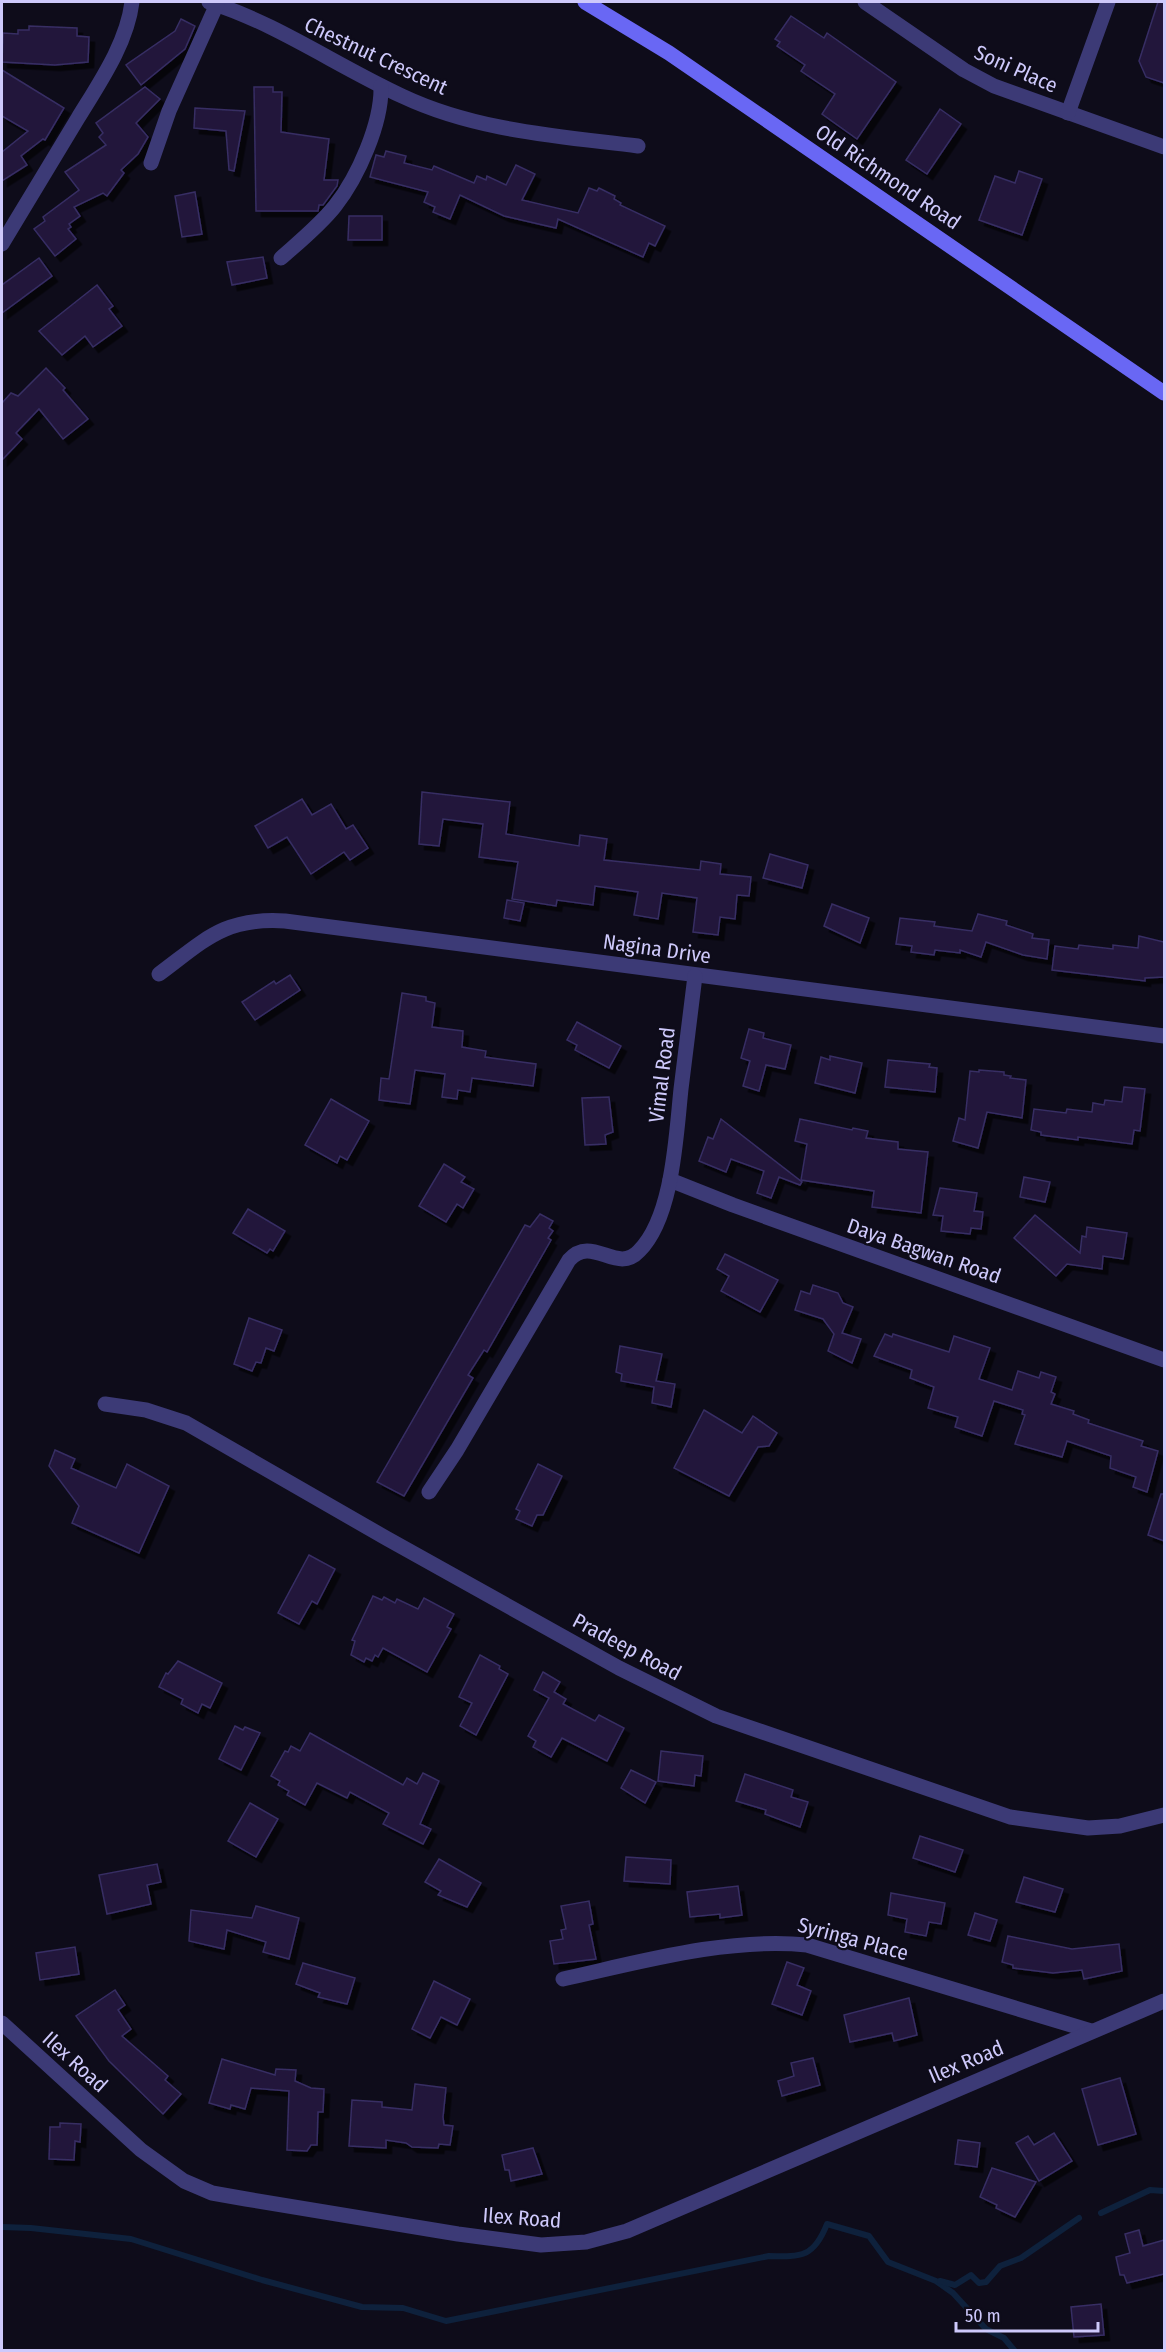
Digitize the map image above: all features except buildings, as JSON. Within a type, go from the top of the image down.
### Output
[{"type":"street","points":[[2,244],[94,93],[128,26],[132,2]]},
{"type":"street","name":"Old Richmond Road","points":[[585,2],[669,53],[1164,393]]},
{"type":"street","name":"Soni Place","points":[[865,2],[974,76],[994,87],[1164,147]]},
{"type":"street","points":[[1068,113],[1108,2]]},
{"type":"street","points":[[151,164],[213,3]]},
{"type":"street","name":"Chestnut Crescent","points":[[213,3],[381,86],[460,118],[522,132],[638,146]]},
{"type":"street","points":[[281,258],[334,207],[347,188],[378,116],[381,86]]},
{"type":"street","name":"Nagina Drive","points":[[159,974],[216,932],[235,924],[259,919],[491,947],[695,976],[1164,1036]]},
{"type":"street","name":"Vimal Road","points":[[429,1492],[457,1450],[569,1260],[576,1252],[584,1250],[617,1259],[634,1256],[648,1241],[670,1180],[695,976]]},
{"type":"street","name":"Daya Bagwan Road","points":[[670,1180],[1164,1360]]},
{"type":"street","name":"Pradeep Road","points":[[105,1404],[146,1410],[186,1423],[609,1662],[716,1716],[1010,1816],[1088,1828],[1120,1826],[1164,1815]]},
{"type":"street","name":"Syringa Place","points":[[563,1979],[655,1959],[777,1942],[807,1945],[1091,2031]]},
{"type":"street","name":"Ilex Road","points":[[2,2023],[141,2150],[193,2185],[212,2193],[458,2234],[541,2244],[586,2242],[627,2231],[1164,2001]]},
{"type":"waterway","points":[[1101,2213],[1150,2190],[1164,2191]]},
{"type":"waterway","points":[[940,2281],[955,2285],[971,2275],[979,2283],[986,2282],[1000,2266],[1021,2258],[1079,2218]]},
{"type":"waterway","points":[[2,2227],[131,2239],[262,2280],[362,2307],[403,2308],[446,2321],[769,2256],[806,2253],[817,2243],[827,2224],[869,2236],[888,2262],[936,2281],[953,2293],[986,2329],[1004,2338],[1014,2350]]}]
